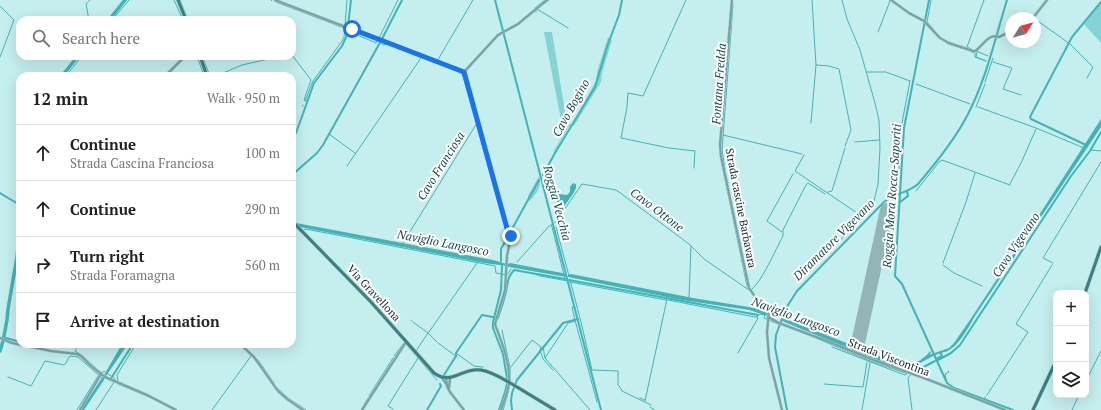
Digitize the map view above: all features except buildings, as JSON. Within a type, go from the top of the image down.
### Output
[{"type":"main road","points":[[178,0],[184,16]]},
{"type":"main road","points":[[201,60],[206,72]]},
{"type":"main road","name":"Via Gravellona","points":[[296,224],[371,302],[431,371],[442,378]]},
{"type":"main road","points":[[1085,290],[1101,247]]},
{"type":"main road","points":[[1033,410],[1056,362]]},
{"type":"main road","points":[[442,378],[449,378],[466,371],[487,371],[509,382],[555,410]]},
{"type":"street","points":[[275,0],[464,72]]},
{"type":"street","points":[[464,72],[498,35],[518,24],[547,0]]},
{"type":"street","name":"Strada cascine Barbavara","points":[[732,0],[720,145],[721,156],[746,280],[752,294],[761,305],[768,310],[769,317]]},
{"type":"street","points":[[891,0],[925,22],[938,37],[949,43],[975,51],[989,38],[996,36],[999,37],[1005,34]]},
{"type":"street","points":[[1038,12],[1047,0]]},
{"type":"street","points":[[169,72],[181,60]]},
{"type":"street","points":[[464,72],[510,235],[505,290],[497,317],[496,328],[506,355],[509,382],[506,397],[501,410]]},
{"type":"street","points":[[769,317],[767,332],[769,358],[782,410]]},
{"type":"street","name":"Strada Viscontina","points":[[769,317],[780,323],[870,359],[1005,410]]},
{"type":"street","points":[[1,338],[16,343]]},
{"type":"street","points":[[362,410],[406,342]]},
{"type":"street","points":[[38,348],[76,354],[85,359],[102,376],[147,395],[176,410]]},
{"type":"street","points":[[244,348],[254,357],[278,391],[304,410]]},
{"type":"street","points":[[80,410],[102,376]]},
{"type":"street","name":"Via Gravellona","points":[[442,378],[448,389],[464,410]]},
{"type":"street","points":[[448,389],[449,378]]},
{"type":"street","name":"Via Gravellona","points":[[447,386],[449,378]]},
{"type":"shaded area","points":[[1101,3],[1101,43],[1084,24]]},
{"type":"shaded area","points":[[544,32],[552,32],[567,124],[572,124],[553,152],[563,135],[563,130]]},
{"type":"shaded area","points":[[608,37],[612,40],[602,73],[601,82],[574,126],[572,124],[596,81],[597,72]]},
{"type":"shaded area","points":[[1101,119],[1101,127],[975,316],[966,332],[950,350],[945,352],[944,350],[949,348],[954,343],[970,320]]},
{"type":"shaded area","points":[[539,176],[539,187],[530,201],[528,196]]},
{"type":"shaded area","points":[[573,183],[576,184],[576,188],[573,194],[565,205],[561,207],[551,191],[567,195],[570,192],[570,187]]},
{"type":"shaded area","points":[[296,223],[493,260],[507,264],[507,266],[484,263],[300,227]]},
{"type":"shaded area","points":[[510,263],[562,273],[565,274],[566,277],[507,266]]},
{"type":"shaded area","points":[[571,274],[693,298],[755,308],[769,313],[768,316],[749,310],[682,300],[568,277],[568,275]]},
{"type":"shaded area","points":[[783,318],[897,363],[897,367],[782,321]]},
{"type":"shaded area","points":[[120,348],[125,348],[106,376],[104,375]]},
{"type":"shaded area","points":[[930,351],[930,355],[933,354],[933,356],[911,368],[899,368],[899,364],[908,365],[914,363],[924,358]]},
{"type":"shaded area","points":[[103,376],[105,377],[104,380],[84,410],[81,410]]},
{"type":"waterway","points":[[88,16],[86,4],[90,0]]},
{"type":"waterway","points":[[112,16],[125,0]]},
{"type":"waterway","points":[[115,16],[129,0]]},
{"type":"waterway","points":[[174,0],[181,16]]},
{"type":"waterway","points":[[180,0],[186,16]]},
{"type":"waterway","points":[[345,25],[347,0]]},
{"type":"waterway","points":[[296,133],[314,83],[342,46],[347,35],[351,0]]},
{"type":"waterway","points":[[379,38],[398,0]]},
{"type":"waterway","points":[[296,171],[317,153],[323,145],[402,0]]},
{"type":"waterway","points":[[276,2],[378,41],[383,45],[387,44],[436,63],[473,0]]},
{"type":"waterway","name":"Roggia Vecchia","points":[[495,0],[601,410]]},
{"type":"waterway","points":[[535,8],[545,0]]},
{"type":"waterway","points":[[549,0],[537,9],[568,28]]},
{"type":"waterway","name":"Cavo Bogino","points":[[543,175],[595,87],[608,44],[619,15],[622,0]]},
{"type":"waterway","points":[[686,0],[643,96],[628,93],[621,138],[669,148],[695,151],[694,168]]},
{"type":"waterway","points":[[812,0],[816,65],[829,66],[839,69],[851,130],[845,146]]},
{"type":"waterway","points":[[822,258],[862,219],[871,208],[878,184],[880,148],[879,120],[860,50],[847,19],[842,0]]},
{"type":"waterway","points":[[878,32],[890,1],[889,0]]},
{"type":"waterway","name":"Roggia Mora Rocca-Saporiti","points":[[929,0],[904,128],[895,276],[902,284],[947,383],[954,388],[1013,410]]},
{"type":"waterway","name":"Roggia Mora Rocca-Saporiti","points":[[931,0],[927,22],[934,30]]},
{"type":"waterway","points":[[973,50],[967,47],[984,0]]},
{"type":"waterway","name":"Diramatore Vigevano","points":[[787,410],[775,347],[776,335],[788,305],[797,291],[884,202],[918,184],[951,143],[967,116],[980,88],[1007,0]]},
{"type":"waterway","points":[[1041,9],[1048,0]]},
{"type":"waterway","points":[[1086,145],[1031,119],[1030,117],[1072,37],[1101,2]]},
{"type":"waterway","name":"Fontana Fredda","points":[[725,170],[722,150],[733,5]]},
{"type":"waterway","points":[[0,6],[14,20],[0,57]]},
{"type":"waterway","points":[[1041,23],[1070,44],[1093,67],[1087,78]]},
{"type":"waterway","name":"Fontana Fredda","points":[[728,39],[729,27]]},
{"type":"waterway","points":[[305,101],[313,81],[342,41],[345,28]]},
{"type":"waterway","points":[[353,33],[376,43],[377,41]]},
{"type":"waterway","points":[[938,37],[948,44],[961,48]]},
{"type":"waterway","points":[[976,51],[988,56]]},
{"type":"waterway","points":[[972,52],[975,53],[975,57],[986,61]]},
{"type":"waterway","points":[[977,52],[976,57],[986,61]]},
{"type":"waterway","points":[[347,166],[421,58]]},
{"type":"waterway","name":"Diramatore Vigevano","points":[[985,82],[993,58]]},
{"type":"waterway","points":[[65,72],[75,60]]},
{"type":"waterway","points":[[69,72],[79,60]]},
{"type":"waterway","points":[[171,72],[183,60]]},
{"type":"waterway","points":[[198,60],[203,72]]},
{"type":"waterway","points":[[204,60],[208,72]]},
{"type":"waterway","points":[[225,72],[242,65],[264,60]]},
{"type":"waterway","points":[[296,60],[311,80],[304,100],[308,101]]},
{"type":"waterway","points":[[993,62],[1012,68],[1003,89],[1021,95]]},
{"type":"waterway","name":"Cavo Franciosa","points":[[403,243],[477,123],[462,73],[436,63]]},
{"type":"waterway","points":[[811,123],[816,65]]},
{"type":"waterway","points":[[867,72],[886,72],[910,81]]},
{"type":"waterway","name":"Roggia Mora Rocca-Saporiti","points":[[896,191],[901,128],[910,81]]},
{"type":"waterway","points":[[916,84],[970,104]]},
{"type":"waterway","name":"Diramatore Vigevano","points":[[976,107],[985,84]]},
{"type":"waterway","points":[[978,107],[1036,128],[1084,148]]},
{"type":"waterway","name":"Cavo Franciosa","points":[[477,124],[480,132]]},
{"type":"waterway","points":[[1010,184],[1036,129]]},
{"type":"waterway","name":"Cavo Vigevano","points":[[938,360],[951,353],[960,345],[1071,176],[1090,151],[1101,132]]},
{"type":"waterway","points":[[329,134],[355,153]]},
{"type":"waterway","points":[[723,135],[802,154]]},
{"type":"waterway","points":[[855,142],[879,140]]},
{"type":"waterway","points":[[828,192],[832,191],[845,148]]},
{"type":"waterway","points":[[1091,150],[1101,151]]},
{"type":"waterway","name":"Fontana Fredda","points":[[720,155],[747,286]]},
{"type":"waterway","points":[[804,155],[795,171],[863,217]]},
{"type":"waterway","points":[[916,191],[942,160],[1010,185]]},
{"type":"waterway","points":[[1053,263],[1043,258],[1101,162]]},
{"type":"waterway","name":"Fontana Fredda","points":[[725,172],[728,183]]},
{"type":"waterway","points":[[943,263],[966,202],[975,173]]},
{"type":"waterway","points":[[782,232],[767,221],[793,174]]},
{"type":"waterway","name":"Cavo Bogino","points":[[501,261],[501,249],[539,180]]},
{"type":"waterway","points":[[752,289],[769,264],[783,236],[783,230],[806,185],[808,183],[825,194]]},
{"type":"waterway","name":"Cavo Ottone","points":[[555,223],[582,184],[616,190],[689,244],[704,259],[749,290]]},
{"type":"waterway","points":[[900,202],[908,196],[907,191]]},
{"type":"waterway","points":[[0,193],[16,203]]},
{"type":"waterway","name":"Roggia Vecchia","points":[[553,224],[551,225],[565,279]]},
{"type":"waterway","name":"Cavo Ottone","points":[[517,262],[550,225]]},
{"type":"waterway","name":"Roggia Vecchia","points":[[556,227],[569,276]]},
{"type":"waterway","name":"Cavo Ottone","points":[[304,230],[332,234],[495,266],[496,273],[507,275],[511,269]]},
{"type":"waterway","name":"Cavo Ottone","points":[[689,297],[691,246]]},
{"type":"waterway","points":[[0,351],[7,320],[16,263]]},
{"type":"waterway","points":[[429,332],[477,263]]},
{"type":"waterway","points":[[943,265],[954,273],[982,286]]},
{"type":"waterway","points":[[987,395],[1028,332],[1016,324],[1052,265]]},
{"type":"waterway","name":"Cavo Bogino","points":[[502,266],[501,290],[493,322],[493,328],[503,354],[507,378]]},
{"type":"waterway","points":[[444,375],[456,356],[456,353],[482,315],[498,318],[509,278],[514,270],[565,279]]},
{"type":"waterway","points":[[535,274],[568,281]]},
{"type":"waterway","name":"Naviglio Langosco","points":[[569,280],[758,315]]},
{"type":"waterway","name":"Roggia Vecchia","points":[[570,280],[592,370],[618,371],[618,385],[622,391],[651,405]]},
{"type":"waterway","points":[[570,282],[666,300]]},
{"type":"waterway","points":[[645,401],[667,299]]},
{"type":"waterway","points":[[668,300],[755,317],[759,314],[765,314]]},
{"type":"waterway","name":"Roggia Vecchia","points":[[574,307],[572,307],[575,320],[597,402]]},
{"type":"waterway","name":"Naviglio Langosco","points":[[774,316],[778,314],[783,316]]},
{"type":"waterway","points":[[765,315],[764,318],[778,324]]},
{"type":"waterway","points":[[738,353],[758,318],[757,317]]},
{"type":"waterway","points":[[512,410],[512,393],[517,380],[563,323],[578,319]]},
{"type":"waterway","points":[[545,358],[568,323],[575,321]]},
{"type":"waterway","points":[[413,322],[437,342]]},
{"type":"waterway","points":[[502,330],[510,368],[510,381]]},
{"type":"waterway","points":[[416,351],[428,333]]},
{"type":"waterway","points":[[804,333],[868,360]]},
{"type":"waterway","points":[[3,337],[16,341]]},
{"type":"waterway","points":[[510,368],[532,340],[541,347],[540,350],[543,359],[553,370]]},
{"type":"waterway","points":[[394,356],[404,343]]},
{"type":"waterway","points":[[438,343],[457,357]]},
{"type":"waterway","points":[[406,344],[437,380]]},
{"type":"waterway","points":[[543,347],[545,358],[590,410]]},
{"type":"waterway","points":[[832,347],[902,374],[905,375],[908,373]]},
{"type":"waterway","points":[[77,348],[75,351],[102,373],[104,371],[105,372]]},
{"type":"waterway","points":[[110,380],[130,348]]},
{"type":"waterway","points":[[118,381],[117,375],[134,348]]},
{"type":"waterway","points":[[246,348],[258,360],[274,383]]},
{"type":"waterway","name":"Naviglio Langosco","points":[[932,355],[947,350]]},
{"type":"waterway","points":[[1089,375],[1101,351]]},
{"type":"waterway","name":"Cavo Vigevano","points":[[936,359],[942,356],[940,352]]},
{"type":"waterway","points":[[456,353],[474,366],[483,367]]},
{"type":"waterway","points":[[8,377],[31,386],[45,361],[64,365],[71,356],[78,357],[102,378]]},
{"type":"waterway","points":[[212,410],[251,356]]},
{"type":"waterway","points":[[369,396],[393,358]]},
{"type":"waterway","points":[[393,409],[388,406],[418,358]]},
{"type":"waterway","points":[[868,360],[906,373]]},
{"type":"waterway","points":[[916,371],[935,361]]},
{"type":"waterway","points":[[824,384],[863,387],[867,362]]},
{"type":"waterway","points":[[862,410],[870,363]]},
{"type":"waterway","points":[[909,371],[915,371]]},
{"type":"waterway","points":[[911,372],[916,371]]},
{"type":"waterway","points":[[912,410],[908,378],[911,374],[916,373],[916,371]]},
{"type":"waterway","name":"Roggia Mora Rocca-Saporiti","points":[[946,380],[945,374],[949,372],[948,371]]},
{"type":"waterway","points":[[77,410],[98,376]]},
{"type":"waterway","points":[[96,410],[114,382],[115,379],[113,377]]},
{"type":"waterway","points":[[118,384],[154,399]]},
{"type":"waterway","points":[[427,410],[441,386],[440,384]]},
{"type":"waterway","name":"Cavo Bogino","points":[[499,410],[507,384]]},
{"type":"waterway","points":[[275,386],[288,398],[306,410]]},
{"type":"waterway","name":"Cavo Bogino","points":[[503,410],[509,388]]},
{"type":"waterway","points":[[361,410],[368,398]]},
{"type":"waterway","points":[[640,398],[645,400]]},
{"type":"waterway","points":[[1072,410],[1078,398]]},
{"type":"waterway","points":[[650,407],[655,410]]},
{"type":"runway","points":[[858,343],[887,210]]},
{"type":"route","points":[[352,29],[464,72],[508,232],[511,236]]}]
